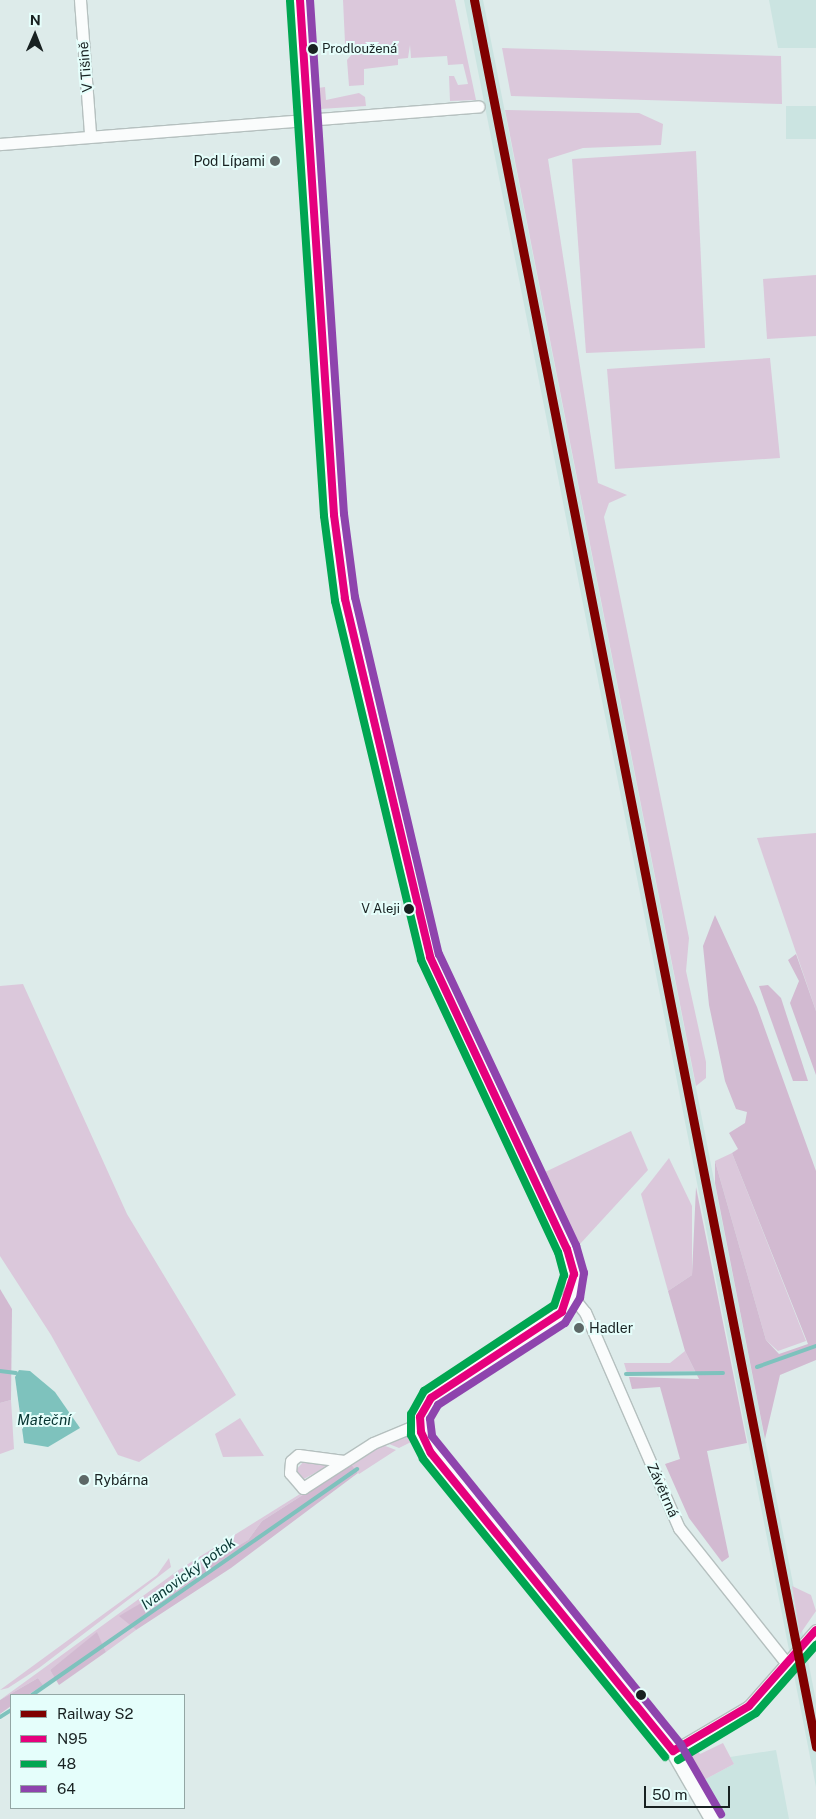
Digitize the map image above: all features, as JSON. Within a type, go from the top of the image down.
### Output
[{"type":"street","name":"V Tišině","points":[[80,0],[90,134]]},
{"type":"street","points":[[300,0],[333,507],[345,599],[430,957],[572,1259],[572,1295],[553,1319],[430,1398],[420,1424],[431,1454],[673,1751],[712,1819]]},
{"type":"street","points":[[0,144],[90,134],[308,116],[478,106]]},
{"type":"street","name":"Závětrná","points":[[572,1295],[585,1312],[679,1528],[788,1664]]},
{"type":"street","points":[[344,1461],[395,1432],[420,1424]]},
{"type":"street","points":[[673,1751],[744,1710],[788,1664],[816,1630]]},
{"type":"shaded area","points":[[343,0],[455,0],[476,100],[450,101],[449,76],[454,76],[458,85],[468,84],[463,64],[448,65],[447,56],[411,58],[410,45],[408,58],[398,59],[398,65],[364,69],[364,85],[349,86],[347,60],[353,53],[345,43]]},
{"type":"shaded area","points":[[464,0],[483,0],[816,1701],[816,1787]]},
{"type":"shaded area","points":[[769,0],[816,0],[816,48],[778,48]]},
{"type":"shaded area","points":[[502,48],[781,56],[782,104],[511,96]]},
{"type":"shaded area","points":[[325,87],[326,100],[359,93],[365,97],[366,106],[320,109],[318,88]]},
{"type":"shaded area","points":[[786,106],[816,106],[816,139],[786,139]]},
{"type":"shaded area","points":[[505,110],[639,113],[663,124],[661,145],[583,148],[548,159],[598,483],[627,495],[609,503],[604,517],[689,938],[686,971],[706,1062],[706,1078],[696,1086]]},
{"type":"shaded area","points":[[696,151],[705,348],[586,353],[572,159]]},
{"type":"shaded area","points":[[816,275],[816,336],[767,339],[763,279]]},
{"type":"shaded area","points":[[770,358],[780,458],[615,469],[607,369]]},
{"type":"shaded area","points":[[816,833],[816,1011],[757,838]]},
{"type":"shaded area","points":[[715,915],[757,1007],[816,1171],[816,1360],[780,1375],[765,1439],[715,1183],[715,1161],[766,1340],[779,1354],[808,1344],[732,1153],[738,1149],[729,1133],[745,1123],[747,1112],[736,1109],[725,1081],[709,1005],[703,946]]},
{"type":"shaded area","points":[[796,954],[816,1011],[816,1075],[790,1003],[799,981],[788,960]]},
{"type":"shaded area","points":[[23,984],[127,1214],[236,1395],[139,1462],[118,1455],[51,1335],[0,1256],[0,986]]},
{"type":"shaded area","points":[[768,985],[781,998],[808,1081],[793,1081],[759,986]]},
{"type":"shaded area","points":[[631,1131],[648,1170],[580,1244],[543,1173]]},
{"type":"shaded area","points":[[732,1153],[806,1341],[778,1351],[766,1340],[715,1161]]},
{"type":"shaded area","points":[[669,1158],[692,1206],[692,1275],[668,1291],[641,1194]]},
{"type":"shaded area","points":[[696,1187],[747,1443],[707,1451],[729,1557],[722,1562],[689,1518],[665,1464],[680,1459],[660,1387],[632,1389],[629,1377],[699,1379],[685,1351],[668,1291],[692,1275]]},
{"type":"shaded area","points":[[0,1289],[12,1309],[11,1400],[0,1403]]},
{"type":"shaded area","points":[[685,1351],[695,1371],[627,1373],[624,1363],[670,1363]]},
{"type":"shaded area","points":[[11,1400],[14,1449],[0,1454],[0,1403]]},
{"type":"shaded area","points":[[240,1418],[264,1456],[223,1457],[215,1434]]},
{"type":"shaded area","points":[[409,1434],[413,1441],[399,1448],[384,1442]]},
{"type":"shaded area","points":[[380,1444],[396,1450],[359,1474],[351,1464],[262,1521],[248,1540],[120,1616],[136,1630],[106,1652],[97,1633],[50,1670],[55,1678],[43,1685],[38,1678],[0,1700],[180,1569]]},
{"type":"shaded area","points":[[305,1460],[331,1464],[302,1480],[295,1471]]},
{"type":"shaded area","points":[[351,1464],[358,1473],[231,1568],[136,1630],[119,1616],[248,1540],[262,1521]]},
{"type":"shaded area","points":[[169,1558],[171,1567],[39,1668],[8,1688],[0,1690],[157,1575]]},
{"type":"shaded area","points":[[792,1586],[811,1595],[816,1611],[800,1634]]},
{"type":"shaded area","points":[[97,1632],[106,1652],[59,1685],[50,1670]]},
{"type":"shaded area","points":[[38,1678],[43,1685],[30,1694],[10,1694]]},
{"type":"shaded area","points":[[10,1694],[10,1707],[0,1714],[0,1700]]},
{"type":"shaded area","points":[[723,1743],[734,1764],[702,1781],[691,1756],[696,1749],[700,1754]]},
{"type":"shaded area","points":[[776,1750],[789,1819],[725,1819],[702,1781],[734,1764],[730,1757]]},
{"type":"water","name":"Mateční","points":[[19,1370],[30,1371],[55,1392],[80,1428],[48,1447],[24,1443],[15,1377]]},
{"type":"waterway","name":"Ivanovický potok","points":[[757,1367],[816,1346]]},
{"type":"waterway","points":[[0,1371],[16,1373]]},
{"type":"waterway","name":"Ivanovický potok","points":[[626,1374],[723,1373]]},
{"type":"waterway","name":"Ivanovický potok","points":[[33,1694],[357,1469]]},
{"type":"waterway","name":"Ivanovický potok","points":[[0,1717],[10,1711]]},
{"type":"rail line","name":"S2","points":[[474,0],[816,1747]]},
{"type":"transit line","name":"N95","points":[[300,0],[334,515],[345,599],[430,957],[567,1249],[574,1274],[562,1312],[431,1398],[420,1417],[421,1432],[431,1453],[673,1751]]},
{"type":"transit line","name":"64","points":[[310,0],[344,514],[355,597],[439,954],[576,1245],[584,1273],[580,1298],[565,1323],[438,1405],[430,1419],[432,1436],[681,1745],[721,1814]]},
{"type":"transit line","name":"48","points":[[290,1],[324,516],[335,601],[421,960],[558,1252],[564,1275],[554,1305],[424,1391],[411,1414],[411,1435],[423,1459],[665,1757]]},
{"type":"transit line","name":"N95","points":[[673,1751],[749,1706],[816,1630]]},
{"type":"transit line","name":"48","points":[[678,1760],[756,1713],[816,1645]]},
{"type":"place","name":"Prodloužená","points":[[313,49]]},
{"type":"place","name":"Pod Lípami","points":[[275,161]]},
{"type":"place","name":"V Aleji","points":[[409,909]]},
{"type":"place","name":"Hadler","points":[[579,1328]]},
{"type":"place","name":"Rybárna","points":[[84,1480]]}]
